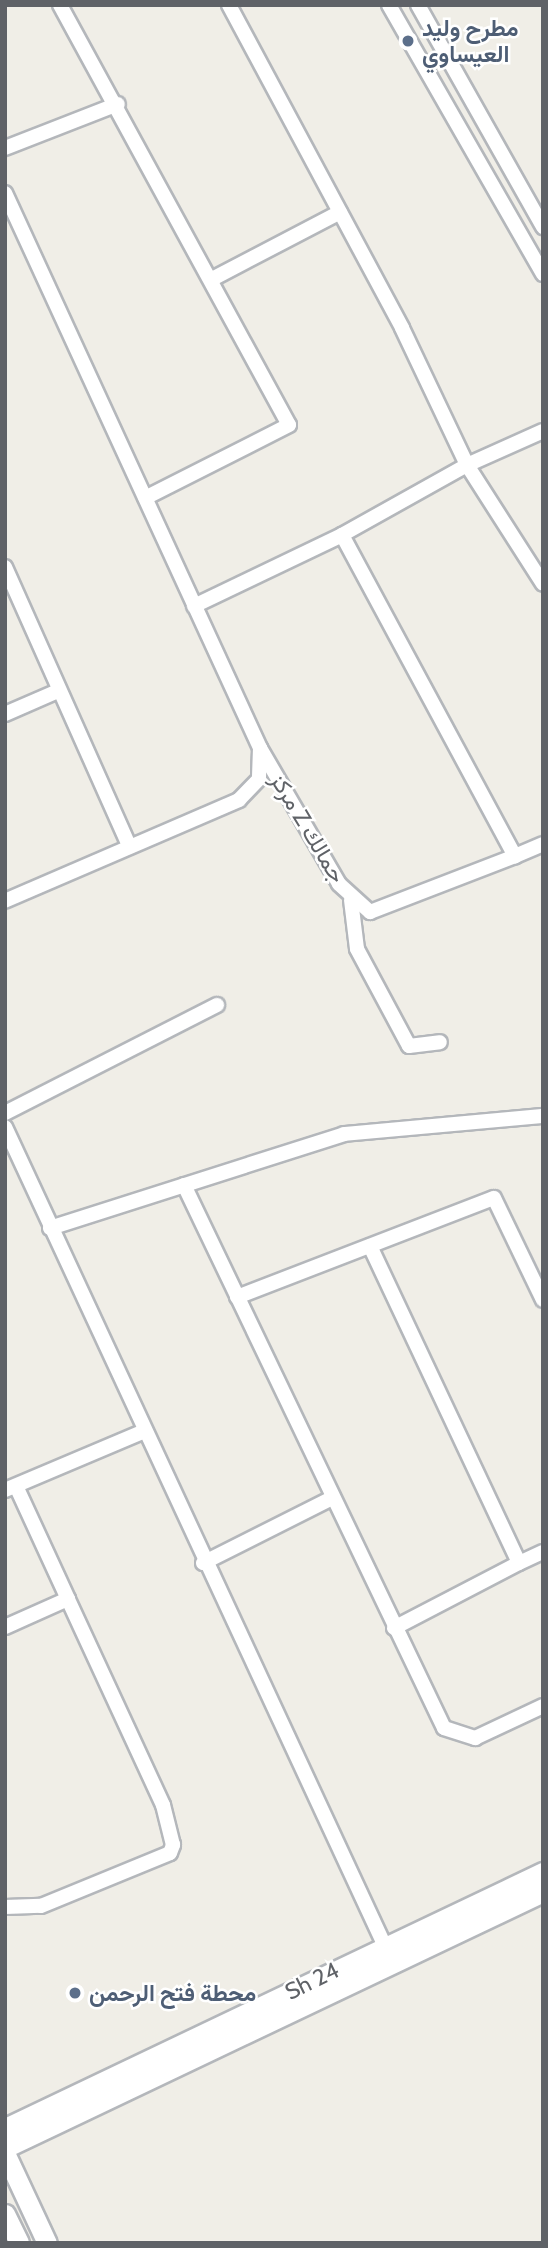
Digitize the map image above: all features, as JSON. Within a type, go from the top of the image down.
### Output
[{"type":"street","points":[[60,5],[214,278],[289,425],[145,498]]},
{"type":"street","points":[[229,5],[340,212],[467,465],[543,584]]},
{"type":"street","points":[[389,5],[543,274]]},
{"type":"street","points":[[418,5],[543,227]]},
{"type":"street","points":[[5,148],[118,104]]},
{"type":"street","name":"مركز Z جمالك","points":[[5,192],[260,748],[351,900],[370,912],[515,856]]},
{"type":"street","points":[[214,278],[340,212]]},
{"type":"street","points":[[194,606],[342,535],[467,465],[543,430]]},
{"type":"street","points":[[342,535],[515,856],[543,844]]},
{"type":"street","points":[[5,567],[58,691],[129,845]]},
{"type":"street","points":[[5,714],[58,691]]},
{"type":"street","points":[[5,901],[129,845],[239,800],[259,779],[260,748]]},
{"type":"street","points":[[351,900],[357,949],[409,1046],[440,1042]]},
{"type":"street","points":[[5,1113],[217,1005]]},
{"type":"street","points":[[50,1228],[344,1134],[543,1116]]},
{"type":"street","points":[[5,1127],[142,1432],[390,1955]]},
{"type":"street","points":[[184,1185],[444,1728],[475,1738],[543,1706]]},
{"type":"street","points":[[237,1297],[494,1198],[543,1300]]},
{"type":"street","points":[[370,1246],[519,1563]]},
{"type":"street","points":[[5,1907],[41,1906],[170,1853],[173,1845],[163,1805],[68,1599],[10,1488],[142,1432]]},
{"type":"street","points":[[203,1563],[332,1498]]},
{"type":"street","points":[[394,1628],[543,1552]]},
{"type":"street","points":[[5,1627],[68,1599]]},
{"type":"street","name":"Sh 24","points":[[5,2150],[390,1955],[543,1872]]},
{"type":"street","name":"Sh 24","points":[[5,2128],[390,1955],[543,1892]]},
{"type":"street","points":[[5,2150],[47,2243]]},
{"type":"street","points":[[5,2214],[19,2243]]},
{"type":"place","name":"مطرح وليد العيساوي","points":[[408,41]]},
{"type":"place","name":"محطة فتح الرحمن","points":[[75,1993]]}]
